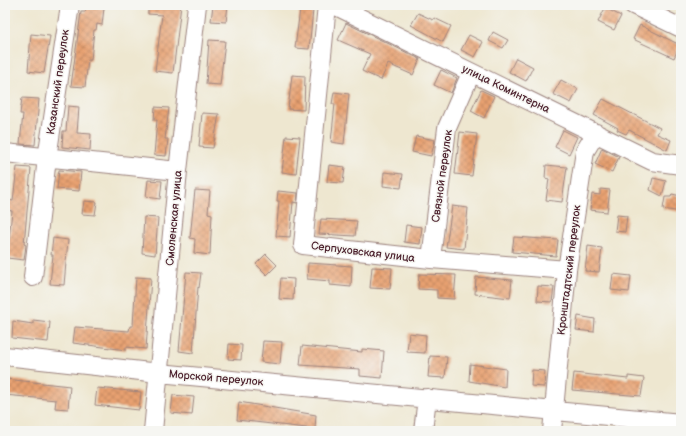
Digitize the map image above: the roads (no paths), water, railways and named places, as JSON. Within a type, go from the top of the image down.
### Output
[{"type":"street","name":"Казанский переулок","points":[[33,277],[47,158],[70,5]]},
{"type":"street","name":"Смоленская улица","points":[[154,431],[178,171],[197,5]]},
{"type":"street","name":"Серпуховская улица","points":[[327,5],[304,245],[431,259],[567,270]]},
{"type":"street","name":"улица Коминтерна","points":[[334,5],[652,161],[681,165]]},
{"type":"street","points":[[633,5],[681,28]]},
{"type":"street","name":"Связной переулок","points":[[431,259],[447,128],[471,73]]},
{"type":"street","name":"Кронштадтский переулок","points":[[554,410],[567,270],[585,151],[596,133]]},
{"type":"street","points":[[5,153],[178,171]]},
{"type":"street","name":"Морской переулок","points":[[5,356],[159,373],[681,423]]},
{"type":"street","points":[[423,431],[427,398]]},
{"type":"street","points":[[552,431],[554,410]]}]
